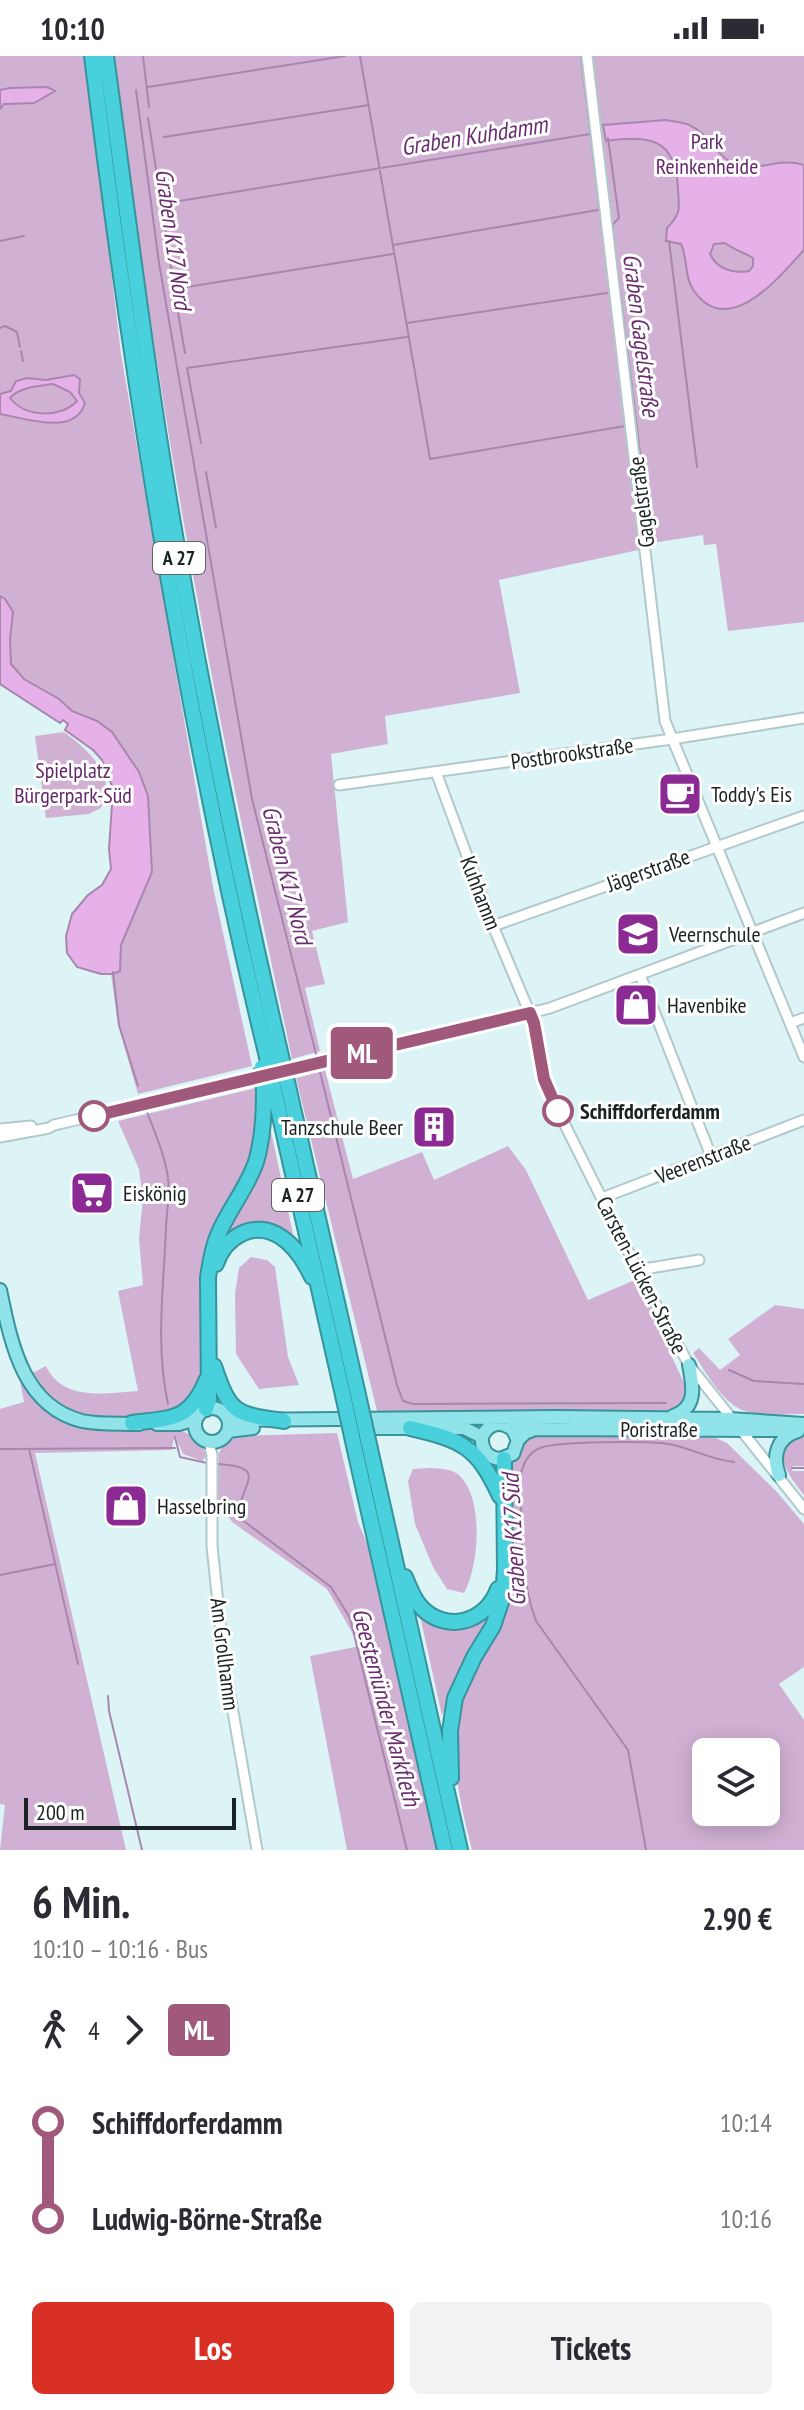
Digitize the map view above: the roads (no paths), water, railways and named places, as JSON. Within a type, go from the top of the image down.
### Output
[{"type":"highway","name":"A 27","points":[[92,56],[115,238],[171,587],[211,804],[254,1006],[270,1059]]},
{"type":"highway","name":"A 27","points":[[106,56],[144,340],[176,541],[250,921],[275,1090],[321,1300],[350,1395]]},
{"type":"highway","points":[[270,1059],[275,1090],[263,1124],[256,1161],[244,1190],[218,1233],[208,1292],[211,1368],[222,1392],[232,1406],[250,1416],[284,1421]]},
{"type":"highway","name":"A 27","points":[[275,1090],[350,1395],[445,1850]]},
{"type":"highway","points":[[204,1416],[211,1368],[214,1270],[226,1244],[254,1230],[265,1230],[283,1237],[307,1268],[321,1300]]},
{"type":"highway","points":[[132,1423],[187,1411],[196,1403],[211,1368]]},
{"type":"highway","points":[[410,1428],[443,1435],[464,1445],[480,1460],[500,1496]]},
{"type":"highway","name":"A 27","points":[[362,1450],[389,1531],[460,1850]]},
{"type":"highway","points":[[389,1531],[409,1587],[419,1605],[430,1615],[456,1623],[469,1621],[486,1610],[495,1598],[499,1585],[500,1459]]},
{"type":"highway","points":[[451,1810],[450,1731],[455,1698],[493,1626],[503,1596],[505,1570],[500,1459]]},
{"type":"main road","points":[[0,1290],[18,1362],[24,1374],[42,1399],[63,1413],[85,1421],[179,1424],[204,1416],[223,1411],[229,1426],[224,1438],[212,1446],[200,1437],[204,1416]]},
{"type":"main road","points":[[664,1419],[681,1413],[689,1404],[694,1387],[689,1365]]},
{"type":"main road","name":"Poristraße","points":[[445,1417],[485,1433]]},
{"type":"main road","name":"Poristraße","points":[[515,1435],[556,1417]]},
{"type":"main road","name":"Poristraße","points":[[229,1426],[284,1421],[556,1417],[664,1419],[803,1428]]},
{"type":"main road","name":"Poristraße","points":[[229,1426],[464,1428],[485,1433],[500,1423],[515,1435],[535,1429],[734,1424]]},
{"type":"main road","points":[[779,1475],[775,1456],[779,1444],[789,1434],[803,1428]]},
{"type":"main road","points":[[485,1433],[483,1448],[490,1457],[500,1459],[516,1449],[515,1435]]},
{"type":"street","name":"Gagelstraße","points":[[587,56],[665,721],[804,1057]]},
{"type":"street","name":"Postbrookstraße","points":[[339,785],[804,718]]},
{"type":"street","name":"Kuhhamm","points":[[436,772],[493,926],[530,1013]]},
{"type":"street","name":"Jägerstraße","points":[[493,926],[804,816]]},
{"type":"street","points":[[0,1137],[212,1090],[530,1013],[804,913]]},
{"type":"street","points":[[640,975],[711,1156]]},
{"type":"street","name":"Carsten-Lücken-Straße","points":[[530,1013],[547,1089],[689,1365],[804,1509]]},
{"type":"street","points":[[790,1023],[804,1018]]},
{"type":"street","name":"Veerenstraße","points":[[602,1198],[804,1120]]},
{"type":"street","points":[[0,1129],[54,1125]]},
{"type":"street","points":[[638,1270],[699,1260]]},
{"type":"street","name":"Am Grollhamm","points":[[212,1446],[212,1546],[224,1660],[257,1850]]},
{"type":"waterway","points":[[143,56],[149,107]]},
{"type":"waterway","name":"Graben Kuhdamm","points":[[148,87],[345,56]]},
{"type":"waterway","points":[[360,56],[430,459],[625,426]]},
{"type":"waterway","points":[[581,56],[630,461]]},
{"type":"waterway","name":"Graben K17 Nord","points":[[136,90],[159,263],[252,799],[318,1062]]},
{"type":"waterway","points":[[164,137],[369,105]]},
{"type":"waterway","points":[[148,118],[157,175]]},
{"type":"waterway","points":[[161,204],[590,134]]},
{"type":"waterway","name":"Graben Gagelstraße","points":[[608,138],[619,218],[613,224],[613,233],[651,542]]},
{"type":"waterway","points":[[158,184],[163,216]]},
{"type":"waterway","points":[[393,245],[598,210]]},
{"type":"waterway","points":[[165,226],[174,288]]},
{"type":"waterway","points":[[0,241],[24,236]]},
{"type":"waterway","points":[[669,241],[697,467]]},
{"type":"waterway","points":[[185,353],[174,289],[393,254]]},
{"type":"waterway","points":[[407,323],[607,293]]},
{"type":"waterway","points":[[0,328],[5,326],[17,332],[20,347]]},
{"type":"waterway","points":[[201,443],[187,368],[407,337]]},
{"type":"waterway","points":[[21,351],[23,361]]},
{"type":"waterway","points":[[206,472],[216,528]]},
{"type":"waterway","name":"Geestemünder Markfleth","points":[[113,972],[119,1025],[138,1086]]},
{"type":"waterway","name":"Graben K17 Nord","points":[[319,1068],[403,1401],[413,1404],[666,1403]]},
{"type":"waterway","name":"Geestemünder Markfleth","points":[[145,1107],[169,1183],[161,1337],[168,1404]]},
{"type":"waterway","name":"Graben K17 Nord","points":[[729,1370],[754,1381],[804,1384]]},
{"type":"waterway","name":"Geestemünder Markfleth","points":[[175,1437],[180,1457],[207,1463]]},
{"type":"waterway","name":"Graben K17 Süd","points":[[646,1850],[628,1750],[536,1621],[524,1568],[520,1477],[532,1453],[540,1448],[564,1444],[669,1444],[734,1462]]},
{"type":"waterway","points":[[0,1449],[175,1448]]},
{"type":"waterway","points":[[29,1449],[78,1664]]},
{"type":"waterway","name":"Geestemünder Markfleth","points":[[217,1464],[235,1466],[249,1475],[240,1508],[241,1519],[331,1587],[350,1618],[407,1850]]},
{"type":"waterway","name":"Graben K17 Süd","points":[[792,1468],[804,1468]]},
{"type":"waterway","points":[[0,1575],[55,1564]]},
{"type":"waterway","points":[[108,1696],[142,1850]]},
{"type":"place","name":"Toddy's Eis","points":[[680,794]]},
{"type":"place","name":"Veernschule","points":[[638,934]]},
{"type":"place","name":"Havenbike","points":[[636,1005]]},
{"type":"place","name":"Schiffdorferdamm","points":[[558,1111]]},
{"type":"place","name":"Tanzschule Beer","points":[[434,1127]]},
{"type":"place","name":"Eiskönig","points":[[92,1193]]},
{"type":"place","name":"Hasselbring","points":[[126,1506]]},
{"type":"park label","name":"Park Reinkenheide","points":[[707,154]]},
{"type":"park label","name":"Spielplatz Bürgerpark-Süd","points":[[73,782]]}]
